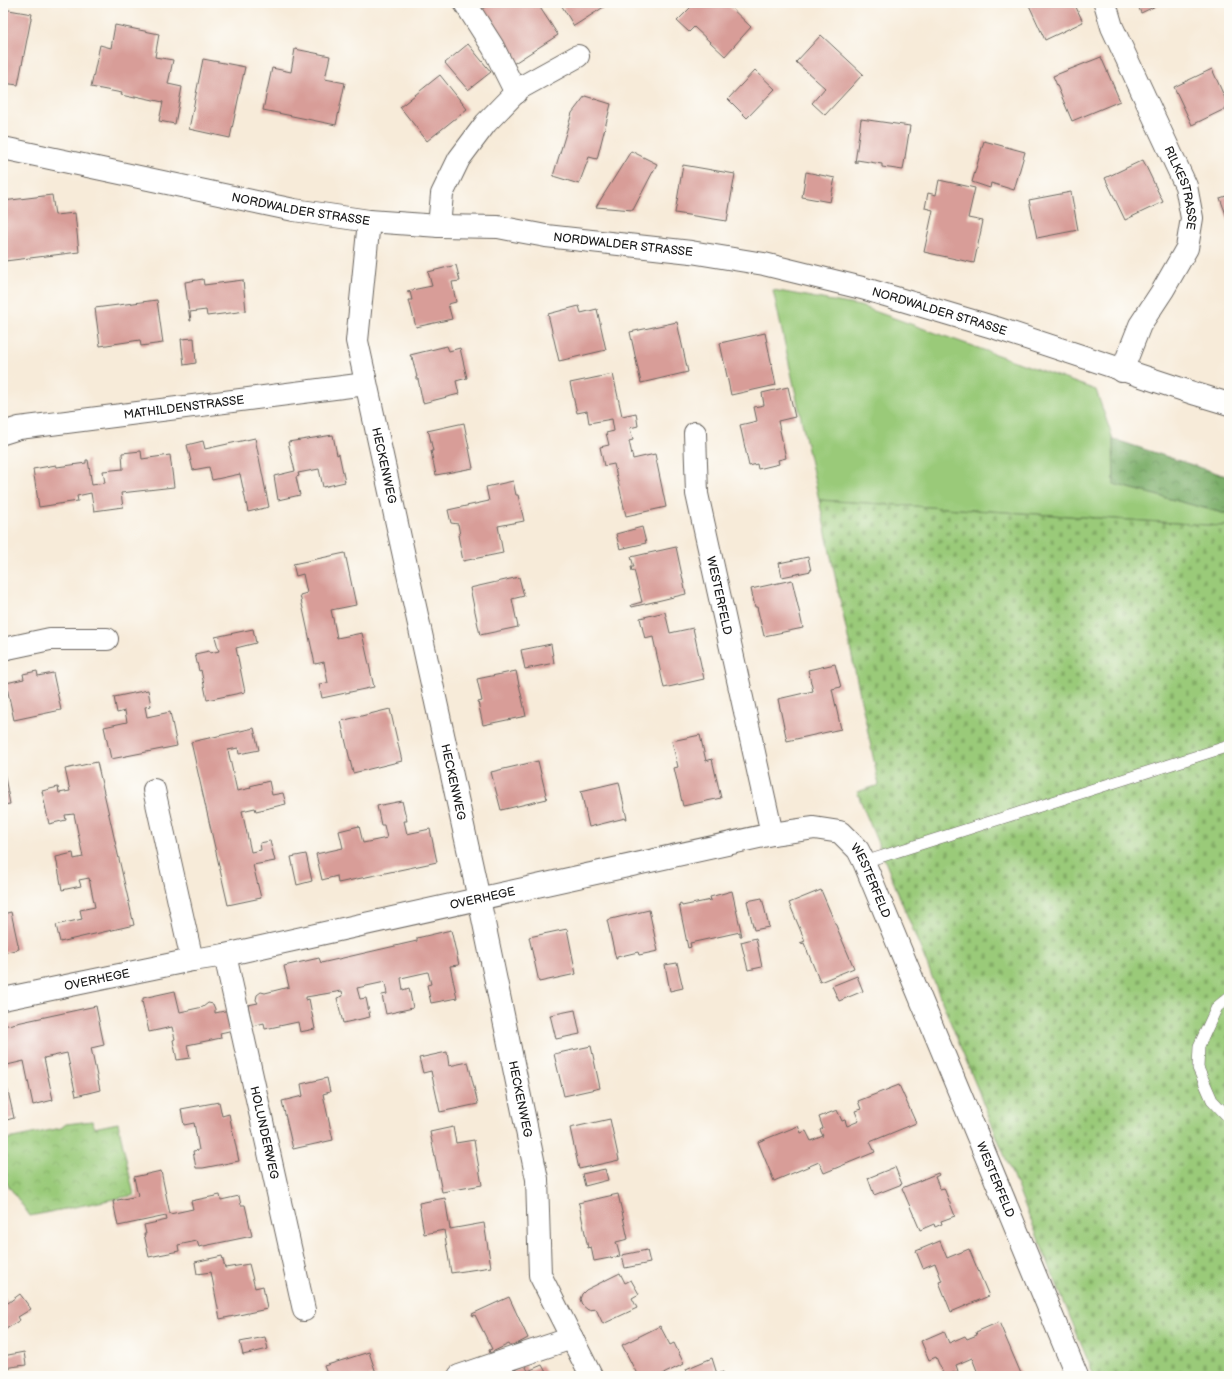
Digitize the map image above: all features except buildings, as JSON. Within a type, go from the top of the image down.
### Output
[{"type":"street","points":[[465,3],[493,47],[516,93]]},
{"type":"street","name":"RILKESTRASSE","points":[[1105,3],[1112,27],[1186,186],[1192,218],[1187,248],[1163,290],[1140,325],[1122,371]]},
{"type":"street","points":[[439,226],[442,194],[459,159],[486,124],[520,88],[578,56]]},
{"type":"street","name":"NORDWALDER STRASSE","points":[[3,148],[294,210],[369,221],[439,226],[498,227],[546,236],[691,252],[764,264],[862,288],[996,328],[1122,371],[1229,404]]},
{"type":"street","name":"HECKENWEG","points":[[369,221],[358,341],[366,384],[479,898],[537,1179],[540,1275],[591,1376]]},
{"type":"street","name":"MATHILDENSTRASSE","points":[[3,433],[19,428],[366,384]]},
{"type":"street","name":"WESTERFELD","points":[[695,433],[697,494],[772,834],[814,828],[840,832],[858,850],[1077,1376]]},
{"type":"street","points":[[3,649],[50,639],[107,639]]},
{"type":"street","points":[[154,790],[192,960]]},
{"type":"street","name":"OVERHEGE","points":[[3,999],[192,960],[225,955],[772,834]]},
{"type":"street","name":"HOLUNDERWEG","points":[[225,955],[304,1310]]},
{"type":"street","points":[[459,1376],[572,1338]]},
{"type":"lane","points":[[864,862],[1229,746]]},
{"type":"lane","points":[[1229,997],[1217,1007],[1199,1046],[1198,1068],[1212,1100],[1229,1118]]},
{"type":"green space","points":[[773,290],[860,306],[1096,390],[1113,439],[1114,484],[1222,513],[1229,513],[1229,525],[1222,526],[819,500]]},
{"type":"green space","points":[[1113,439],[1229,477],[1229,513],[1223,513],[1114,484]]},
{"type":"green space","points":[[819,500],[1222,526],[1229,525],[1229,1376],[1094,1376],[857,792],[879,785]]},
{"type":"green space","points":[[92,1121],[94,1128],[118,1123],[134,1195],[30,1216],[3,1178],[3,1140],[61,1128],[66,1124]]}]
